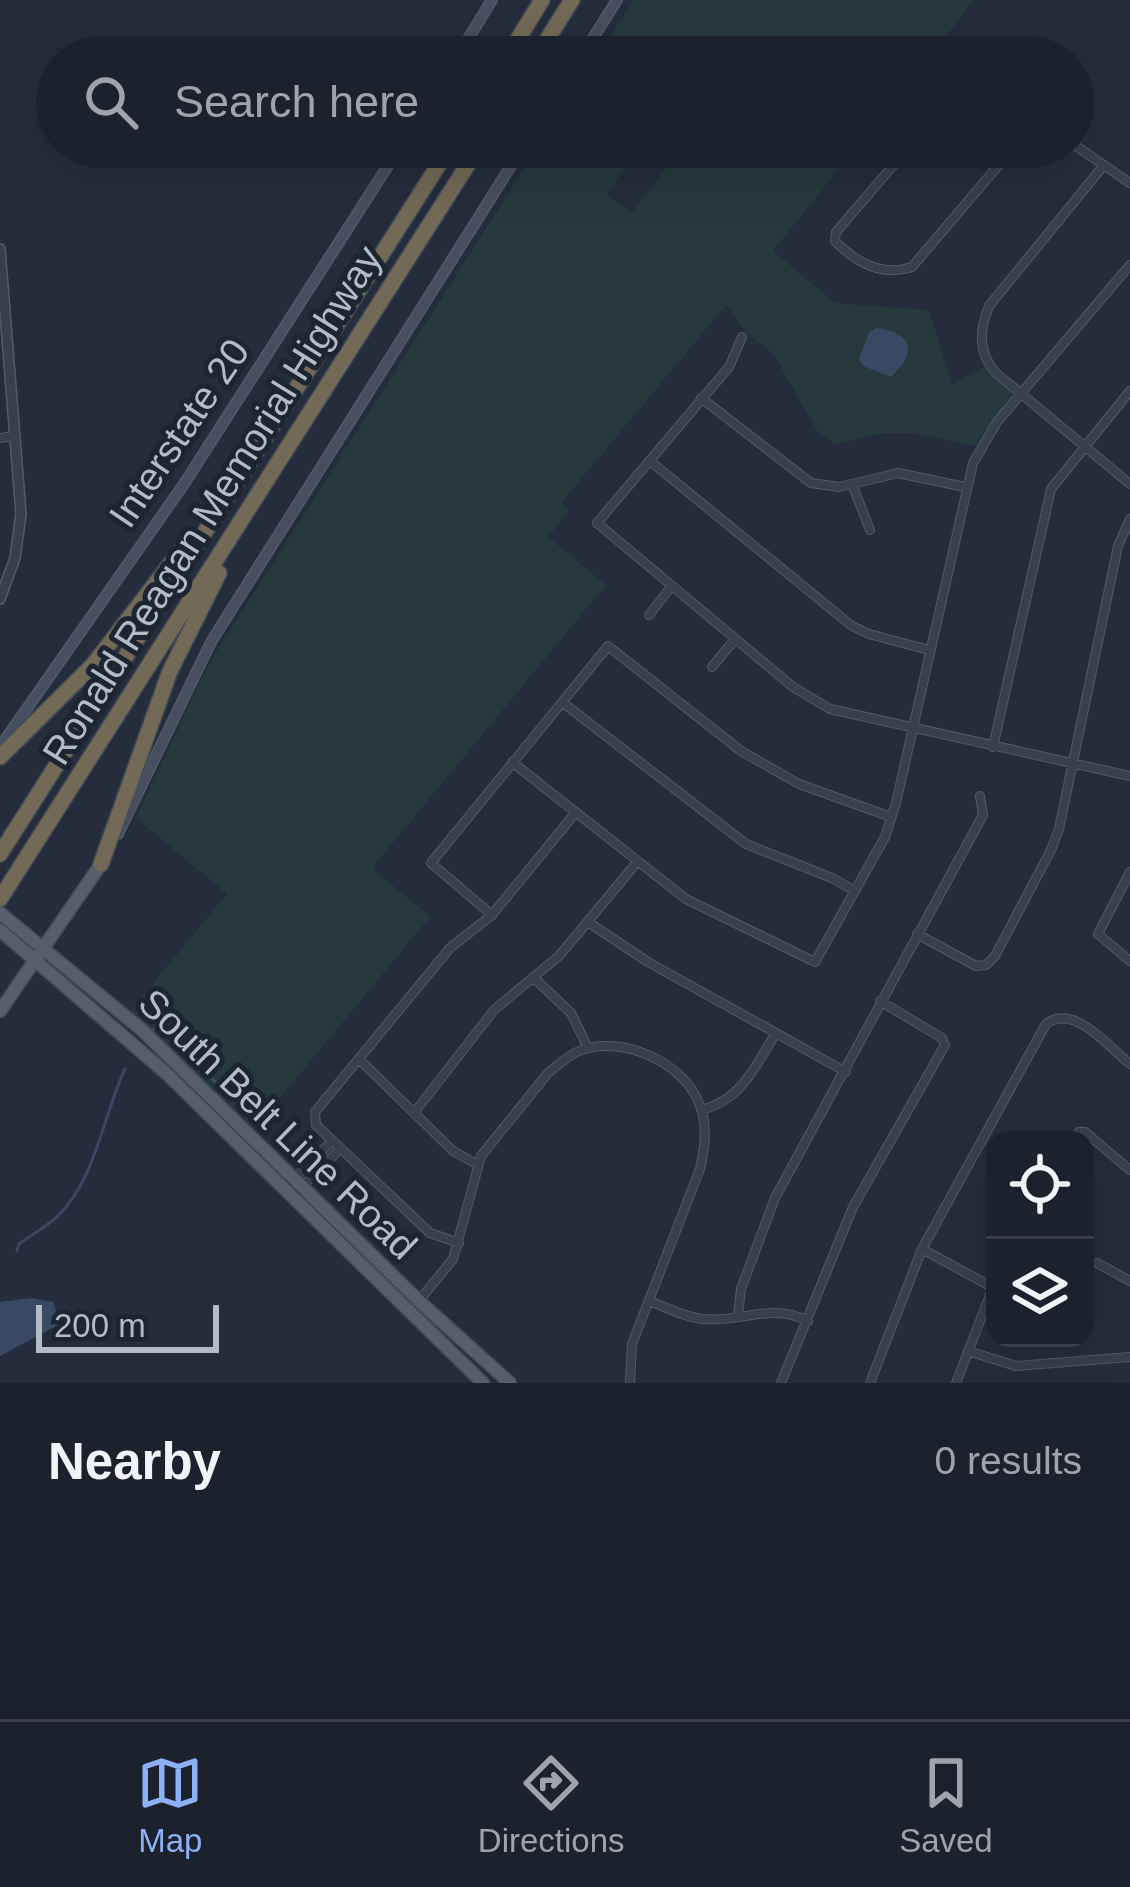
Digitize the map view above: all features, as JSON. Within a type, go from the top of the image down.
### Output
[{"type":"highway","points":[[520,36],[542,0]]},
{"type":"highway","points":[[549,36],[572,0]]},
{"type":"highway","name":"Ronald Reagan Memorial Highway","points":[[0,854],[436,168]]},
{"type":"highway","name":"Ronald Reagan Memorial Highway","points":[[0,899],[465,168]]},
{"type":"highway","points":[[0,758],[105,650],[268,433]]},
{"type":"highway","points":[[101,864],[185,636],[277,468]]},
{"type":"main road","points":[[470,36],[493,0]]},
{"type":"main road","points":[[594,36],[617,0]]},
{"type":"main road","name":"Interstate 20","points":[[0,747],[184,484],[387,168]]},
{"type":"main road","points":[[0,1011],[101,864],[211,642],[510,168]]},
{"type":"main road","name":"South Belt Line Road","points":[[0,913],[9,932],[121,1013],[171,1069],[413,1306],[483,1383]]},
{"type":"main road","name":"South Belt Line Road","points":[[40,954],[111,1024],[171,1069]]},
{"type":"main road","points":[[111,1024],[121,1013]]},
{"type":"main road","name":"South Belt Line Road","points":[[413,1306],[510,1383]]},
{"type":"street","points":[[1094,158],[1130,183]]},
{"type":"street","points":[[1104,165],[996,296],[984,318],[982,351],[989,366],[1130,484]]},
{"type":"street","points":[[891,168],[836,232],[836,241],[863,264],[895,271],[912,267],[996,168]]},
{"type":"street","points":[[0,250],[20,534],[0,599]]},
{"type":"street","points":[[512,762],[686,899],[815,962],[885,837],[965,487],[986,438],[1130,265]]},
{"type":"street","points":[[742,337],[734,359],[597,524],[794,687],[830,709],[1130,776]]},
{"type":"street","points":[[992,747],[1043,509],[1051,489],[1130,391]]},
{"type":"street","points":[[701,398],[799,476],[824,487],[898,473],[965,487]]},
{"type":"street","points":[[0,438],[16,436]]},
{"type":"street","points":[[650,461],[852,626],[929,650]]},
{"type":"street","points":[[852,484],[870,530]]},
{"type":"street","points":[[917,934],[976,966],[986,965],[1052,850],[1118,546],[1130,519]]},
{"type":"street","points":[[649,615],[671,586]]},
{"type":"street","points":[[712,667],[735,638]]},
{"type":"street","points":[[493,915],[430,863],[608,646],[741,752],[799,784],[891,818]]},
{"type":"street","points":[[562,702],[746,844],[855,892]]},
{"type":"street","points":[[738,1315],[741,1289],[775,1198],[983,815],[980,796]]},
{"type":"street","points":[[459,1243],[430,1233],[336,1145],[314,1119],[315,1112],[450,948],[493,915],[576,812]]},
{"type":"street","points":[[413,1112],[494,1010],[534,979],[638,861]]},
{"type":"street","points":[[1130,872],[1098,934],[1130,961]]},
{"type":"street","points":[[588,922],[648,962],[846,1072]]},
{"type":"street","points":[[534,979],[571,1012],[588,1048]]},
{"type":"street","points":[[781,1383],[853,1207],[945,1045],[942,1038],[880,1001]]},
{"type":"street","points":[[870,1383],[922,1250],[1046,1024],[1058,1016],[1076,1020],[1130,1064]]},
{"type":"street","points":[[701,1110],[722,1105],[743,1086],[776,1033]]},
{"type":"street","points":[[413,1306],[444,1274],[459,1243],[478,1165],[491,1141],[548,1073],[577,1052],[625,1048],[669,1066],[685,1080],[701,1110],[706,1143],[632,1344],[630,1383]]},
{"type":"street","points":[[359,1059],[453,1151],[478,1165]]},
{"type":"street","points":[[1094,1140],[1130,1170]]},
{"type":"street","points":[[294,1187],[336,1145]]},
{"type":"street","points":[[922,1250],[986,1281]]},
{"type":"street","points":[[1097,1263],[1130,1281]]},
{"type":"street","points":[[649,1301],[706,1320],[769,1311],[808,1321]]},
{"type":"street","points":[[956,1383],[986,1305]]},
{"type":"street","points":[[968,1351],[1016,1366],[1130,1358]]},
{"type":"shaded area","points":[[634,0],[974,0],[946,36],[611,36]]},
{"type":"shaded area","points":[[525,168],[624,168],[607,195],[632,213],[666,168],[840,168],[773,251],[835,303],[929,310],[952,384],[986,366],[1012,393],[975,446],[913,433],[884,433],[836,444],[817,431],[774,355],[744,330],[726,305],[561,503],[569,511],[548,537],[606,585],[372,868],[430,917],[254,1129],[130,1011],[227,894],[136,818],[208,665]]},
{"type":"water","points":[[876,328],[898,334],[908,345],[905,360],[891,377],[863,366],[859,359],[869,332]]},
{"type":"water","points":[[31,1298],[54,1302],[58,1325],[0,1356],[0,1302]]},
{"type":"waterway","points":[[138,1008],[157,1026],[152,1031]]},
{"type":"waterway","points":[[157,1026],[254,1119]]},
{"type":"waterway","points":[[17,1251],[19,1244],[71,1201],[98,1146],[125,1069]]}]
